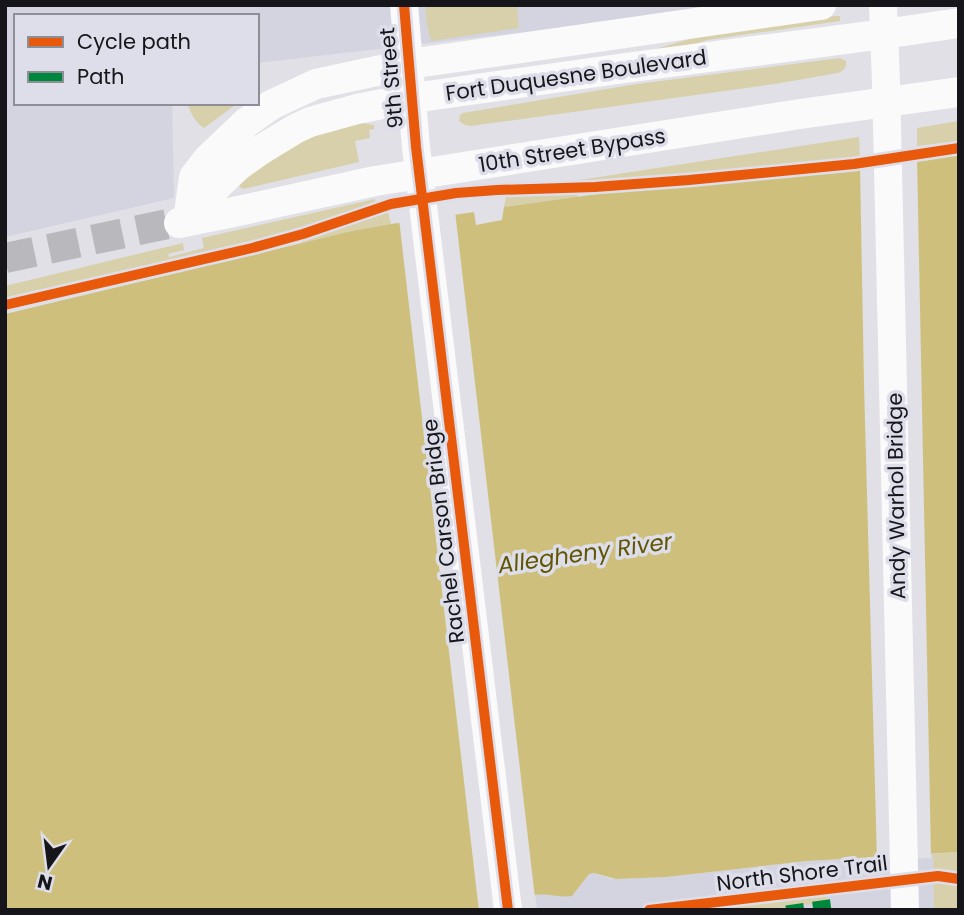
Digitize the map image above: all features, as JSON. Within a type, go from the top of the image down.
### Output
[{"type":"main road","name":"Fort Duquesne Boulevard","points":[[178,223],[194,177],[208,159],[247,122],[271,105],[316,84],[409,64],[821,5]]},
{"type":"main road","name":"Fort Duquesne Boulevard","points":[[178,223],[238,166],[295,129],[357,109],[413,98],[625,68],[884,20],[959,23]]},
{"type":"main road","name":"10th Street Bypass","points":[[178,223],[375,181],[800,114],[959,92]]},
{"type":"street","name":"9th Street","points":[[404,5],[416,147]]},
{"type":"street","name":"Andy Warhol Bridge","points":[[884,20],[905,910]]},
{"type":"street","name":"Rachel Carson Bridge","points":[[416,147],[508,910]]},
{"type":"shaded area","points":[[5,5],[760,5],[259,63],[259,14],[14,14],[14,105],[172,105],[174,198],[5,237]]},
{"type":"shaded area","points":[[425,5],[517,5],[519,28],[431,41]]},
{"type":"shaded area","points":[[840,16],[840,21],[707,40],[677,50],[646,52],[706,34]]},
{"type":"shaded area","points":[[840,58],[846,61],[846,65],[838,73],[775,84],[471,126],[459,121],[463,113],[637,84]]},
{"type":"shaded area","points":[[188,105],[235,105],[204,128],[196,121]]},
{"type":"shaded area","points":[[959,121],[959,141],[917,146],[917,128]]},
{"type":"shaded area","points":[[361,123],[374,125],[374,129],[369,130],[370,138],[355,141],[359,162],[243,189],[240,187],[251,173],[302,139]]},
{"type":"shaded area","points":[[859,137],[860,156],[836,160],[560,184],[560,183]]},
{"type":"shaded area","points":[[577,191],[578,197],[504,207],[506,196]]},
{"type":"shaded area","points":[[375,199],[375,204],[277,235],[5,300],[5,286],[183,243],[184,250],[168,254],[169,257],[204,248],[202,238]]},
{"type":"shaded area","points":[[388,212],[391,224],[301,243],[300,240]]},
{"type":"shaded area","points":[[959,852],[959,910],[934,910],[933,854]]},
{"type":"shaded area","points":[[933,854],[934,910],[537,910],[535,894],[572,896],[589,874],[594,873],[612,879],[666,877],[807,861]]},
{"type":"shaded area","points":[[825,895],[828,902],[760,910],[723,910],[722,907]]},
{"type":"water","name":"Allegheny River","points":[[959,153],[959,852],[807,861],[666,877],[616,879],[594,873],[589,874],[572,896],[526,896],[474,910],[5,910],[5,314],[391,224],[474,212],[476,225],[502,220],[504,207],[641,188],[838,173]]},
{"type":"pier","points":[[917,158],[931,858],[877,860],[860,166]]},
{"type":"pier","points":[[455,211],[535,898],[488,910],[479,910],[399,219]]},
{"type":"tunnel","points":[[5,258],[168,224]]},
{"type":"marked path","points":[[786,910],[836,903]]},
{"type":"cycle path","points":[[404,5],[416,147],[508,910]]},
{"type":"cycle path","points":[[5,305],[252,248],[391,204],[456,193],[689,180],[854,164],[959,148]]},
{"type":"cycle path","name":"North Shore Trail","points":[[649,910],[938,876],[959,879]]}]
